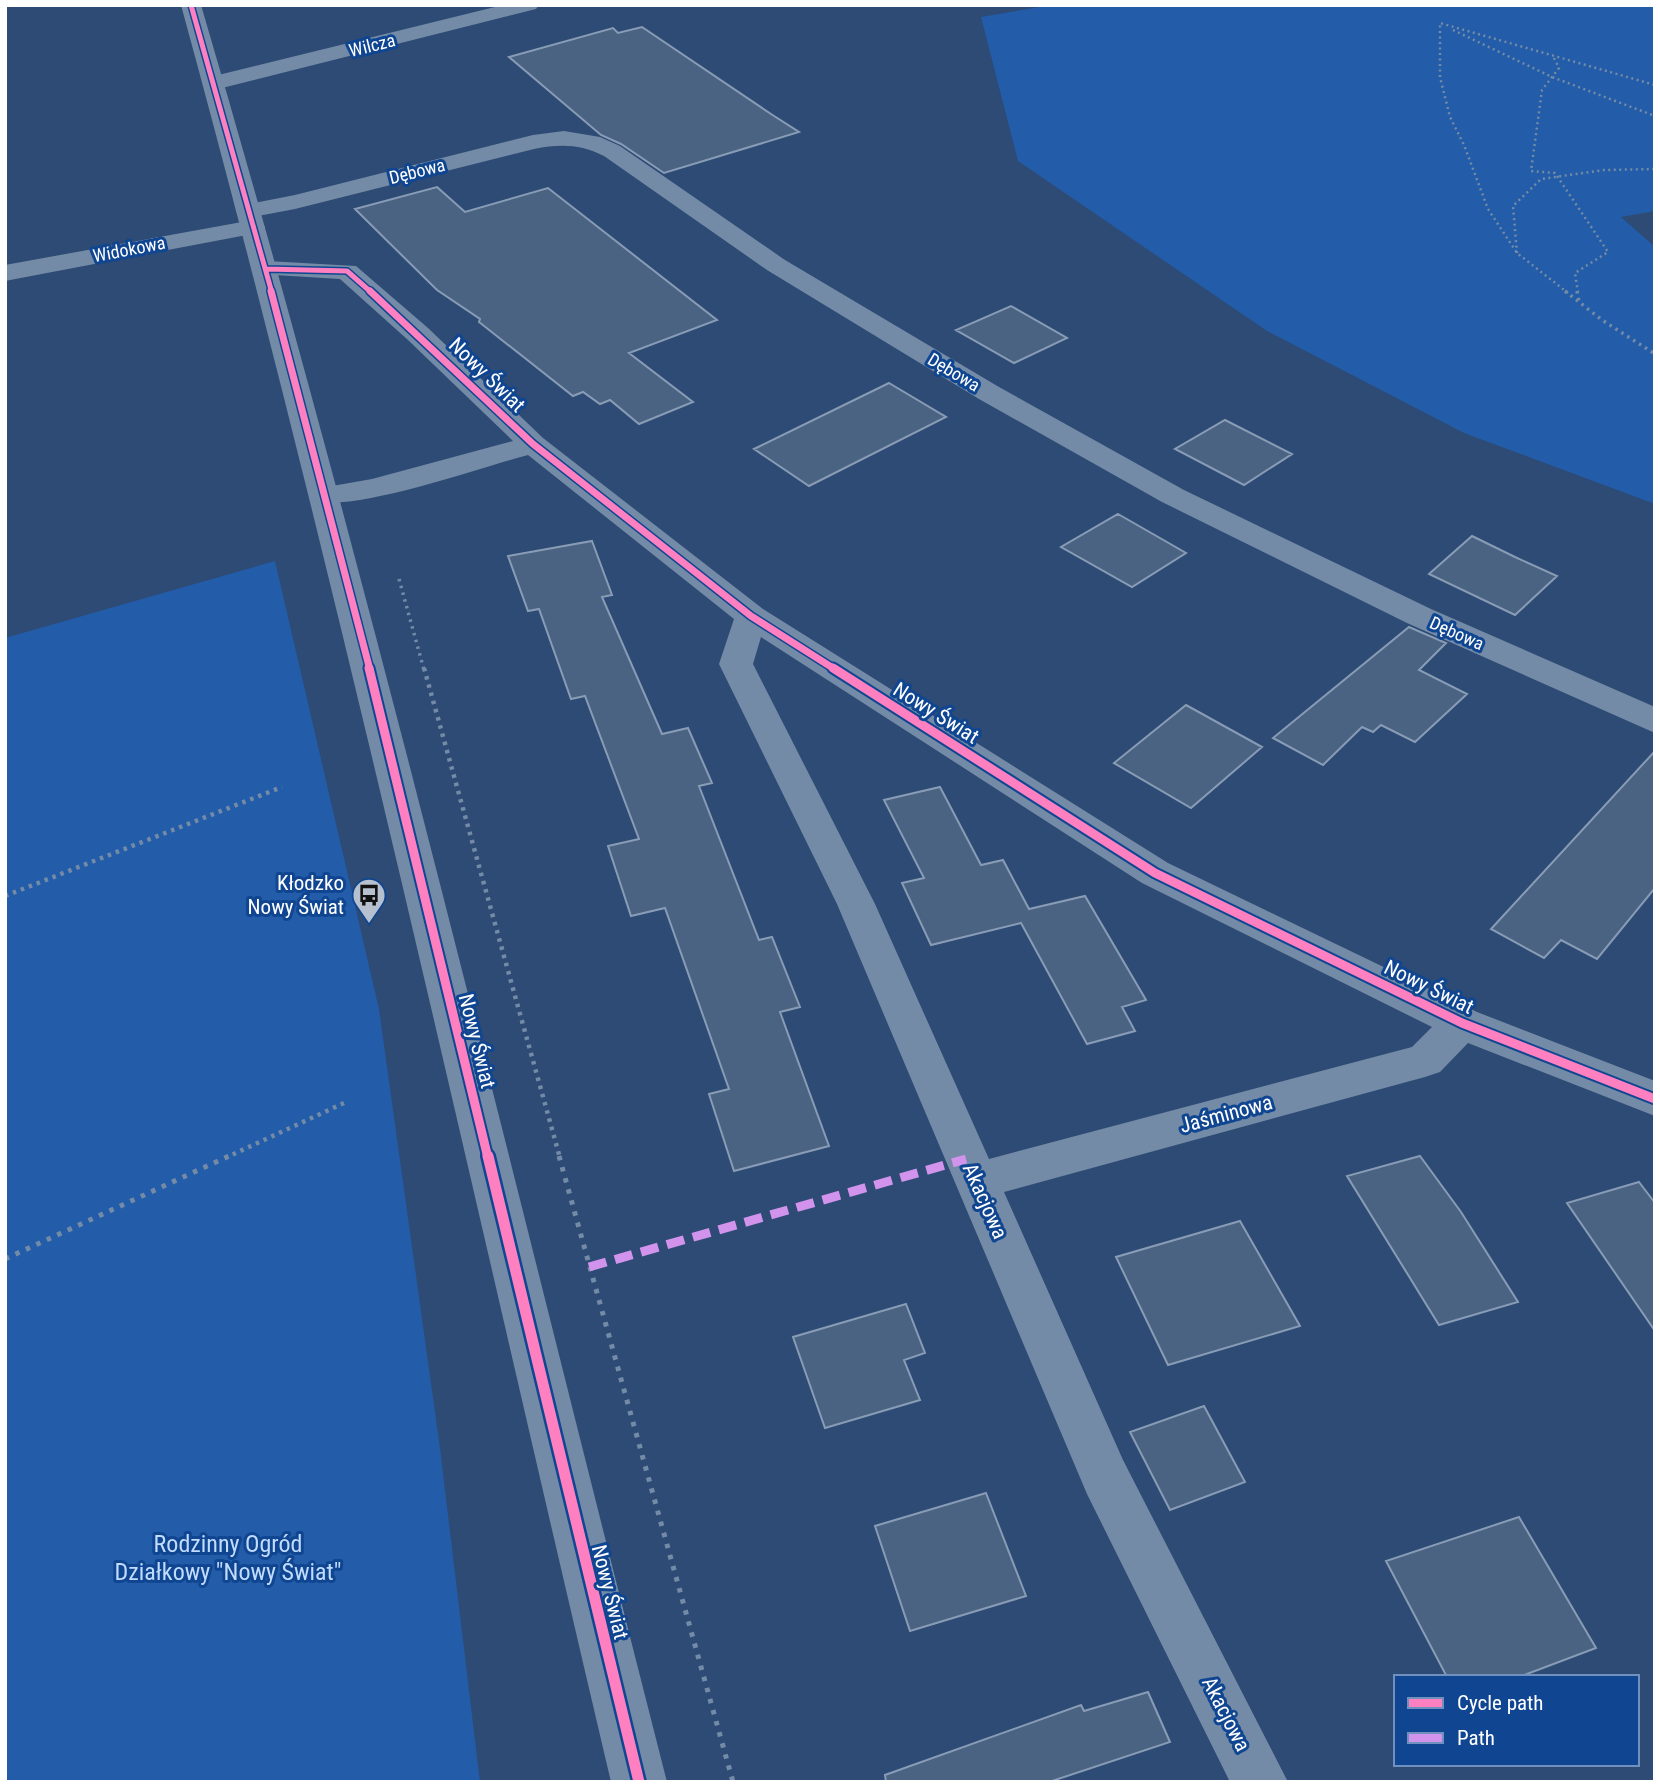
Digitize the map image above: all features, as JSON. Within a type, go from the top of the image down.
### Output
[{"type":"street","name":"Nowy Świat","points":[[191,5],[267,269],[326,495],[639,1782]]},
{"type":"street","name":"Wilcza","points":[[214,83],[529,5]]},
{"type":"street","name":"Dębowa","points":[[251,219],[295,202],[533,142],[560,137],[592,140],[612,151],[776,265],[989,393],[1173,496],[1419,615],[1655,721]]},
{"type":"street","name":"Widokowa","points":[[5,273],[251,219]]},
{"type":"street","name":"Nowy Świat","points":[[267,269],[347,271],[418,334],[533,444],[751,616],[1155,873],[1462,1023],[1655,1099]]},
{"type":"street","points":[[326,495],[374,488],[533,444]]},
{"type":"street","name":"Akacjowa","points":[[751,616],[736,664],[856,904],[1105,1477],[1260,1782]]},
{"type":"street","name":"Jaśminowa","points":[[977,1181],[1425,1060],[1462,1023]]},
{"type":"path","points":[[1440,23],[1655,85]]},
{"type":"path","points":[[1440,23],[1553,78],[1655,116]]},
{"type":"path","points":[[1440,23],[1440,76],[1450,117],[1464,145],[1488,209],[1517,253],[1579,303],[1655,354]]},
{"type":"path","points":[[1554,58],[1559,68],[1542,90],[1531,171],[1555,173],[1608,252],[1575,273],[1579,303]]},
{"type":"path","points":[[1517,253],[1513,206],[1541,179],[1604,170],[1655,169]]},
{"type":"path","points":[[396,569],[733,1782]]},
{"type":"path","points":[[5,896],[282,787]]},
{"type":"path","points":[[5,1259],[344,1102]]},
{"type":"green space","points":[[1051,5],[1655,5],[1655,211],[1621,217],[1655,247],[1655,504],[1464,433],[1267,331],[1018,161],[981,17]]},
{"type":"green space","name":"Rodzinny Ogród Działkowy \"Nowy Świat\"","points":[[275,561],[379,1009],[440,1448],[480,1782],[5,1782],[5,638]]},
{"type":"building","points":[[642,27],[799,132],[664,173],[621,144],[601,135],[509,57],[613,28],[618,33]]},
{"type":"building","points":[[437,187],[465,212],[548,188],[717,320],[629,353],[693,402],[639,424],[610,400],[600,404],[583,392],[573,396],[479,322],[480,319],[437,290],[355,209]]},
{"type":"building","points":[[1011,306],[1067,338],[1014,363],[956,330]]},
{"type":"building","points":[[889,383],[946,417],[809,486],[754,449]]},
{"type":"building","points":[[1225,420],[1292,454],[1244,485],[1175,449]]},
{"type":"building","points":[[1118,514],[1186,553],[1132,587],[1061,547]]},
{"type":"building","points":[[1472,536],[1557,576],[1515,615],[1429,574]]},
{"type":"building","points":[[592,541],[612,595],[602,597],[662,734],[688,728],[712,783],[699,786],[759,940],[772,937],[800,1007],[780,1012],[829,1146],[734,1171],[709,1094],[729,1089],[665,908],[631,916],[608,846],[639,839],[585,696],[571,699],[539,609],[528,611],[508,556]]},
{"type":"building","points":[[1409,627],[1446,643],[1419,670],[1467,694],[1415,742],[1381,725],[1373,732],[1362,727],[1323,765],[1273,738]]},
{"type":"building","points":[[1186,705],[1262,747],[1191,808],[1114,763]]},
{"type":"building","points":[[1655,751],[1655,888],[1597,959],[1561,940],[1544,958],[1491,929]]},
{"type":"building","points":[[940,787],[981,865],[1003,860],[1029,909],[1085,896],[1146,1000],[1122,1007],[1135,1031],[1087,1044],[1021,923],[931,945],[902,883],[924,878],[884,800]]},
{"type":"building","points":[[1420,1156],[1461,1212],[1518,1302],[1439,1325],[1347,1176]]},
{"type":"building","points":[[1639,1182],[1655,1203],[1655,1331],[1567,1203]]},
{"type":"building","points":[[1240,1221],[1300,1326],[1168,1365],[1116,1257]]},
{"type":"building","points":[[906,1304],[925,1353],[904,1360],[920,1400],[825,1428],[793,1337]]},
{"type":"building","points":[[1204,1406],[1245,1482],[1170,1510],[1130,1432]]},
{"type":"building","points":[[986,1493],[1026,1596],[910,1631],[875,1526]]},
{"type":"building","points":[[1519,1517],[1596,1648],[1524,1675],[1446,1675],[1386,1561]]},
{"type":"building","points":[[1148,1692],[1170,1742],[1049,1782],[886,1782],[885,1775],[1081,1705],[1084,1711]]},
{"type":"marked path","points":[[589,1267],[966,1159]]},
{"type":"cycle path","points":[[191,5],[254,225],[369,668],[639,1782]]},
{"type":"cycle path","points":[[267,269],[347,271],[418,334],[533,444],[751,616],[1155,873],[1462,1023],[1655,1099]]},
{"type":"place","name":"Kłodzko Nowy Świat","points":[[369,925]]}]
